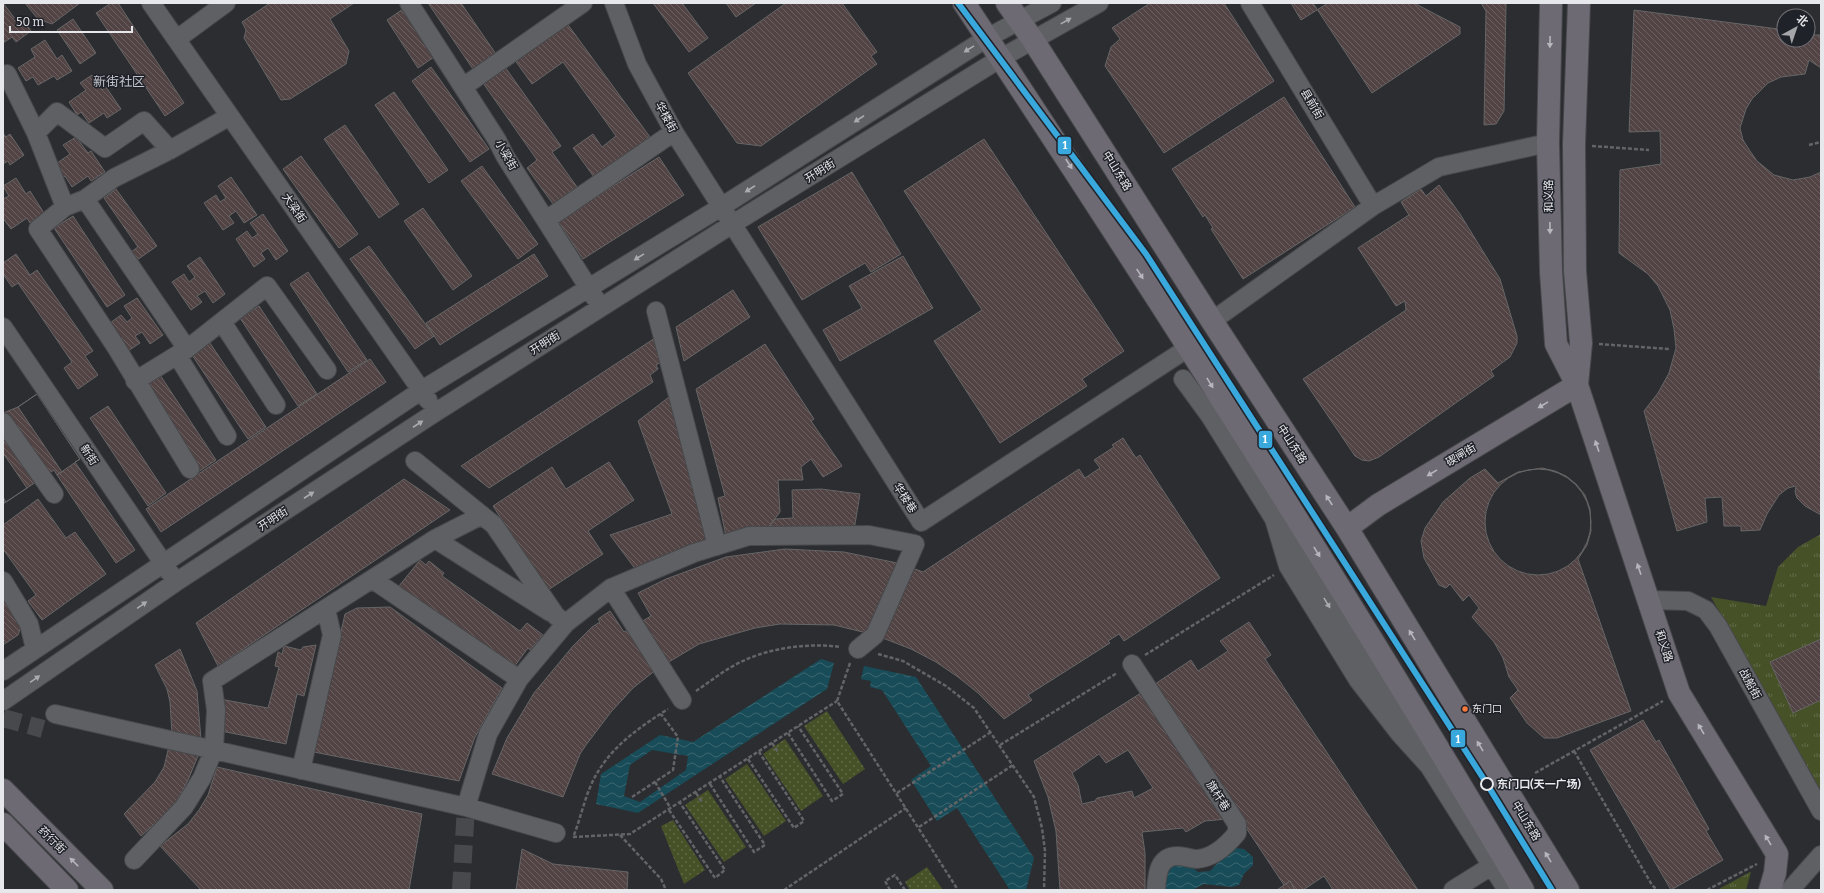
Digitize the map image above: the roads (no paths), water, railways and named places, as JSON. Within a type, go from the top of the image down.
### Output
[{"type":"main road","points":[[964,3],[1001,58],[1279,491],[1442,754],[1522,890]]},
{"type":"main road","name":"中山东路","points":[[1007,3],[1033,40],[1212,321],[1347,528],[1568,890]]},
{"type":"main road","name":"和义路","points":[[1551,3],[1548,143],[1551,272],[1556,344],[1576,385],[1679,693],[1776,854],[1770,890]]},
{"type":"main road","name":"和义路","points":[[1576,385],[1581,343],[1575,271],[1574,144],[1579,3]]},
{"type":"main road","name":"碶闸街","points":[[1347,528],[1378,505],[1576,385]]},
{"type":"main road","name":"药行街","points":[[3,790],[102,890]]},
{"type":"main road","points":[[3,824],[66,890]]},
{"type":"street","name":"大梁街","points":[[151,3],[436,412]]},
{"type":"street","points":[[177,39],[226,3]]},
{"type":"street","name":"小梁街","points":[[409,3],[464,87],[602,308]]},
{"type":"street","points":[[464,87],[583,3]]},
{"type":"street","name":"华楼街","points":[[614,3],[637,64],[674,132],[731,225]]},
{"type":"street","name":"开明街","points":[[3,671],[422,390],[721,207],[987,38],[1052,3]]},
{"type":"street","name":"开明街","points":[[3,701],[176,582],[436,412],[731,225],[1001,58],[1099,3]]},
{"type":"street","name":"县前街","points":[[1250,3],[1373,206]]},
{"type":"street","points":[[7,74],[36,133],[65,207]]},
{"type":"street","points":[[36,133],[57,112],[105,148],[144,121],[170,150]]},
{"type":"street","points":[[190,470],[135,381],[116,346],[38,229],[65,207],[85,199],[114,178],[170,150],[230,116]]},
{"type":"street","points":[[546,220],[674,132]]},
{"type":"street","points":[[1212,321],[1373,206],[1439,167],[1548,143]]},
{"type":"street","points":[[85,199],[182,352],[227,436]]},
{"type":"street","name":"华楼巷","points":[[731,225],[921,522],[1188,348]]},
{"type":"street","points":[[135,381],[182,352],[267,286],[327,370]]},
{"type":"street","points":[[656,311],[717,546]]},
{"type":"street","points":[[222,322],[276,404]]},
{"type":"street","name":"新街","points":[[4,333],[176,582]]},
{"type":"street","points":[[1183,378],[1210,416],[1274,519],[1288,566],[1354,673],[1400,734],[1429,766],[1493,865],[1507,890]]},
{"type":"street","points":[[3,422],[54,494]]},
{"type":"street","points":[[415,461],[494,525],[561,619]]},
{"type":"street","points":[[134,860],[184,807],[202,778],[214,749],[216,710],[212,681],[435,539],[482,515]]},
{"type":"street","points":[[466,807],[488,734],[518,679],[561,619],[611,588],[665,564],[749,536],[869,535],[915,544],[875,635],[858,649]]},
{"type":"street","points":[[435,539],[561,619]]},
{"type":"street","points":[[372,579],[518,679]]},
{"type":"street","points":[[3,581],[29,624],[35,649]]},
{"type":"street","points":[[611,588],[682,700]]},
{"type":"street","name":"战船街","points":[[1649,600],[1688,601],[1706,610],[1718,626],[1821,811]]},
{"type":"street","points":[[301,770],[332,635],[326,609]]},
{"type":"street","name":"旗杆巷","points":[[1132,664],[1237,824],[1237,833],[1230,842],[1212,855],[1197,859],[1177,856],[1165,860],[1158,869],[1156,890]]},
{"type":"street","points":[[55,714],[466,807],[565,835]]},
{"type":"street","points":[[1790,890],[1821,855]]},
{"type":"street","points":[[1453,890],[1493,865]]},
{"type":"water","points":[[821,659],[834,663],[827,689],[638,813],[596,804],[601,774],[660,735],[693,742]],"holes":[[[652,750],[688,756],[686,770],[640,802],[624,796],[630,765]]]},
{"type":"water","points":[[864,666],[916,677],[1034,858],[1026,890],[1010,890],[957,808],[937,821],[911,780],[931,766],[882,690],[870,687],[871,681],[861,679]]},
{"type":"water","points":[[1236,848],[1244,849],[1253,857],[1253,865],[1244,874],[1239,885],[1232,887],[1204,884],[1192,890],[1166,889],[1164,877],[1172,865],[1178,862],[1191,866],[1198,872],[1210,871],[1229,851]]},
{"type":"tunnel","points":[[3,718],[43,729]]},
{"type":"tunnel","points":[[461,890],[466,807]]},
{"type":"place","name":"东门口","points":[[1465,709]]},
{"type":"place","name":"东门口(天一广场)","points":[[1487,784]]},
{"type":"district","name":"新街社区","points":[[119,81]]}]
